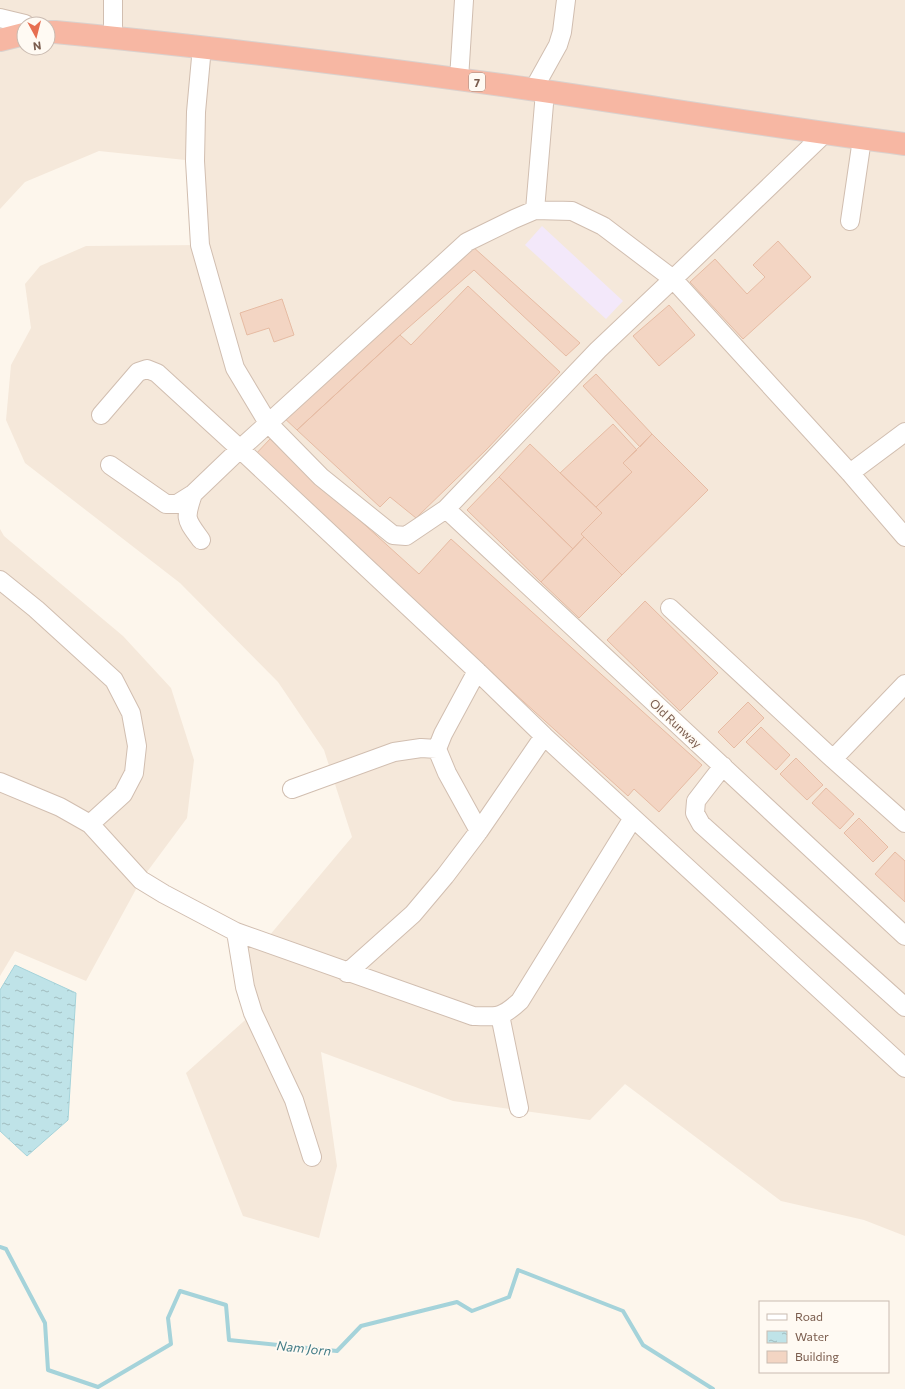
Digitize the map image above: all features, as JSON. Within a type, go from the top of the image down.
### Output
[{"type":"highway","name":"7","points":[[56,32],[202,47],[459,79],[824,134],[905,144]]},
{"type":"highway","points":[[0,40],[16,36]]},
{"type":"street","points":[[113,0],[113,37]]},
{"type":"street","points":[[459,79],[464,0]]},
{"type":"street","points":[[535,210],[539,91],[562,32],[566,0]]},
{"type":"street","points":[[0,18],[16,22]]},
{"type":"street","points":[[202,47],[196,112],[195,161],[200,245],[236,368],[268,424],[321,477],[392,536],[406,536],[446,509],[598,350],[824,134]]},
{"type":"street","points":[[850,221],[862,139]]},
{"type":"street","points":[[110,465],[166,504],[177,504],[193,494],[240,449],[467,242],[535,210],[572,211],[603,226],[674,279],[850,473],[905,537]]},
{"type":"street","points":[[101,415],[138,372],[147,369],[157,373],[477,671],[544,736],[905,1068]]},
{"type":"street","points":[[850,473],[905,432]]},
{"type":"street","points":[[193,494],[186,514],[189,523],[201,540]]},
{"type":"street","name":"Old Runway","points":[[446,509],[905,936]]},
{"type":"street","points":[[0,580],[36,609],[114,680],[131,713],[137,746],[134,773],[123,794],[90,824]]},
{"type":"street","points":[[670,608],[833,759],[905,823]]},
{"type":"street","points":[[477,671],[443,734],[437,749],[447,773],[479,831]]},
{"type":"street","points":[[833,759],[905,684]]},
{"type":"street","points":[[347,973],[413,914],[445,876],[479,831],[544,736]]},
{"type":"street","points":[[292,789],[394,752],[421,748],[437,749]]},
{"type":"street","points":[[723,766],[696,801],[695,813],[702,824],[839,946],[905,1008]]},
{"type":"street","points":[[0,782],[60,807],[90,824],[141,880],[164,894],[236,932],[347,973],[473,1016],[495,1017],[509,1012],[520,1001],[633,818]]},
{"type":"street","points":[[236,932],[245,987],[253,1013],[294,1100],[312,1157]]},
{"type":"street","points":[[500,1015],[518,1108]]},
{"type":"shaded area","points":[[0,0],[905,0],[905,1236],[864,1220],[781,1201],[625,1084],[590,1120],[453,1101],[321,1052],[337,1166],[319,1238],[243,1216],[186,1073],[253,1013],[236,932],[264,942],[352,837],[324,750],[278,682],[180,583],[25,463],[6,420],[11,365],[31,328],[25,284],[40,266],[86,246],[200,245],[195,161],[99,151],[25,182],[0,209]]},
{"type":"shaded area","points":[[542,226],[623,301],[606,319],[525,245]]},
{"type":"shaded area","points":[[0,529],[4,536],[123,636],[171,688],[194,760],[187,818],[141,880],[86,981],[15,951],[0,976]]},
{"type":"water","points":[[15,965],[76,993],[68,1120],[27,1156],[0,1131],[0,990]]},
{"type":"building","points":[[778,241],[811,277],[743,339],[690,282],[715,259],[747,294],[765,277],[753,265]]},
{"type":"building","points":[[472,246],[580,343],[566,356],[474,270],[400,335],[297,430],[281,415]]},
{"type":"building","points":[[468,286],[560,372],[487,449],[416,518],[390,497],[380,507],[297,430],[400,335],[411,345]]},
{"type":"building","points":[[282,299],[294,335],[274,342],[269,328],[247,335],[240,313]]},
{"type":"building","points":[[669,305],[695,335],[659,366],[633,336]]},
{"type":"building","points":[[596,374],[652,434],[640,447],[583,386]]},
{"type":"building","points":[[613,424],[637,450],[623,463],[632,472],[596,507],[560,473]]},
{"type":"building","points":[[652,434],[708,490],[622,575],[581,534],[602,513],[596,507],[632,472],[623,463]]},
{"type":"building","points":[[270,439],[419,574],[451,539],[702,765],[659,812],[634,789],[628,796],[253,457]]},
{"type":"building","points":[[530,444],[602,513],[581,534],[584,537],[573,549],[499,477]]},
{"type":"building","points":[[499,477],[573,549],[541,582],[467,510]]},
{"type":"building","points":[[584,537],[622,575],[579,618],[541,582]]},
{"type":"building","points":[[645,601],[718,673],[680,711],[607,640]]},
{"type":"building","points":[[748,702],[764,718],[734,748],[718,732]]},
{"type":"building","points":[[761,727],[790,755],[776,770],[746,742]]},
{"type":"building","points":[[796,758],[823,785],[807,800],[780,774]]},
{"type":"building","points":[[826,788],[854,814],[840,829],[812,803]]},
{"type":"building","points":[[859,818],[888,847],[873,862],[844,833]]},
{"type":"building","points":[[895,852],[905,861],[905,902],[875,874]]},
{"type":"waterway","name":"Nam Jorn","points":[[0,1247],[6,1249],[45,1323],[48,1370],[98,1387],[171,1344],[168,1318],[180,1291],[226,1305],[229,1340],[337,1351],[361,1326],[457,1302],[472,1311],[509,1297],[518,1270],[623,1311],[643,1345],[713,1389]]}]
